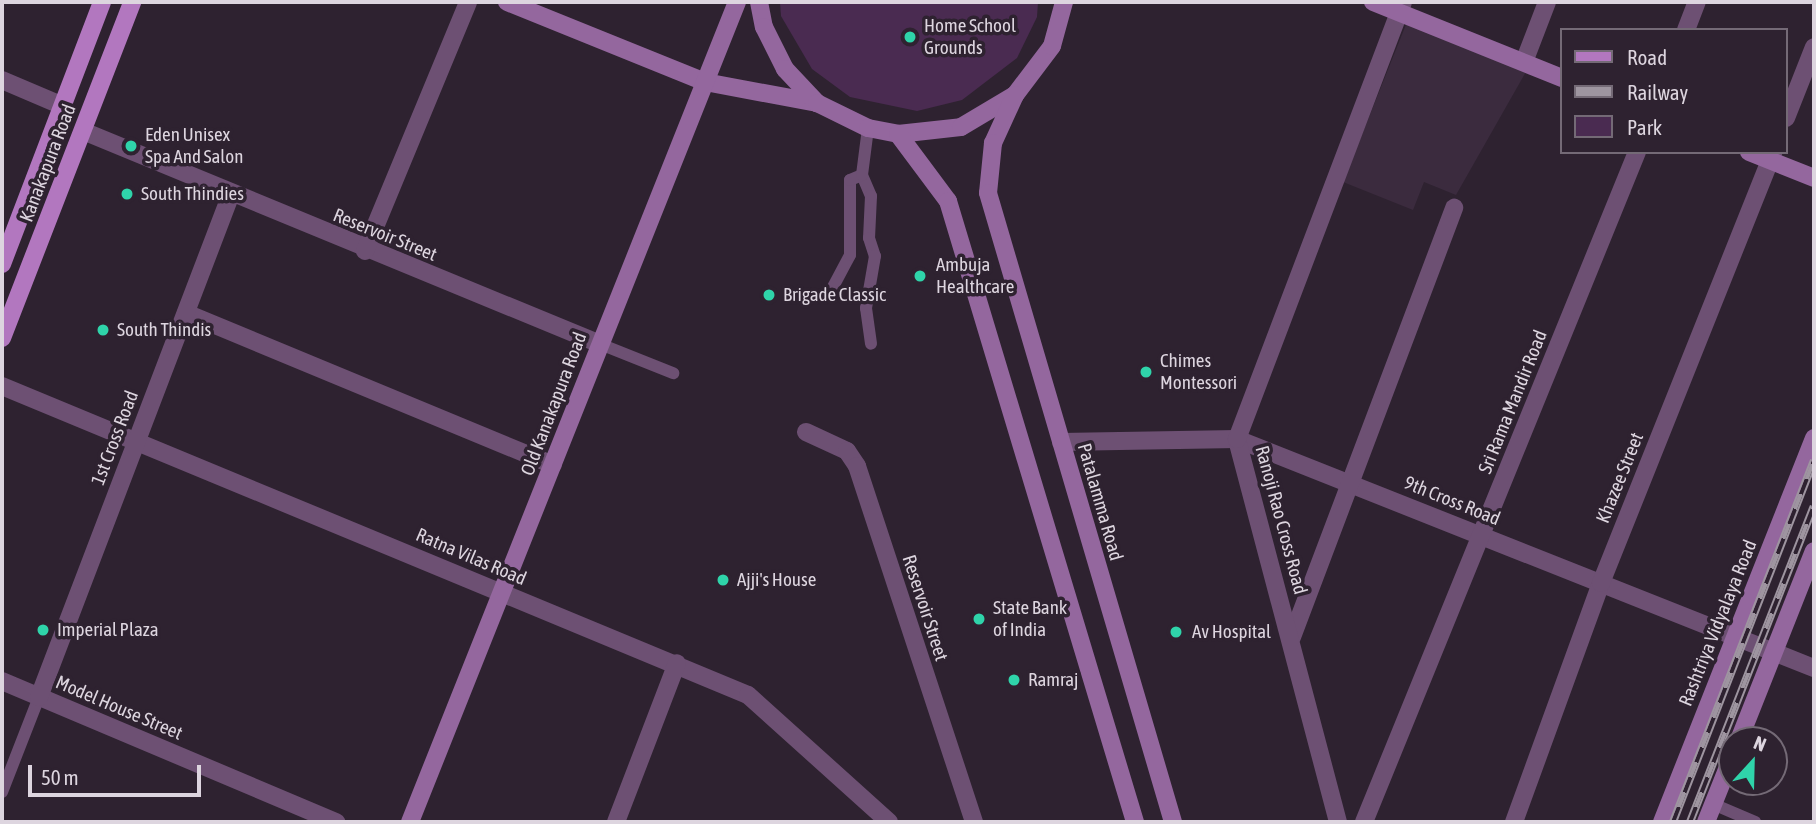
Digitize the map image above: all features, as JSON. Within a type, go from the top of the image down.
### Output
[{"type":"main road","name":"Kanakapura Road","points":[[2,264],[7,233],[63,106],[102,2]]},
{"type":"main road","name":"Kanakapura Road","points":[[2,338],[132,2]]},
{"type":"main road","points":[[508,2],[705,82],[817,103],[868,128],[898,134],[961,127],[1015,95],[1052,46],[1063,10],[1072,2]]},
{"type":"main road","name":"Old Kanakapura Road","points":[[410,822],[737,2]]},
{"type":"main road","points":[[760,2],[764,27],[785,69],[817,103]]},
{"type":"main road","points":[[1373,2],[1401,7],[1560,77]]},
{"type":"main road","name":"Patalamma Road","points":[[1015,95],[993,144],[988,193],[1172,822]]},
{"type":"main road","points":[[898,134],[948,201],[1135,822]]},
{"type":"main road","points":[[1771,156],[1814,178]]},
{"type":"main road","name":"Rashtriya Vidyalaya Road","points":[[1662,822],[1814,438]]},
{"type":"main road","points":[[1745,726],[1814,551]]},
{"type":"main road","points":[[1706,822],[1718,792]]},
{"type":"street","points":[[365,251],[468,2]]},
{"type":"street","points":[[1524,62],[1547,2]]},
{"type":"street","points":[[1687,28],[1697,2]]},
{"type":"street","name":"Ranoji Rao Cross Road","points":[[1338,822],[1292,637],[1237,439],[1401,7]]},
{"type":"street","points":[[1788,113],[1814,47]]},
{"type":"street","points":[[2,80],[63,106]]},
{"type":"street","name":"Reservoir Street","points":[[83,131],[365,251],[600,344]]},
{"type":"street","name":"Sri Rama Mandir Road","points":[[1364,822],[1636,154]]},
{"type":"street","name":"Khazee Street","points":[[1514,822],[1601,583],[1771,156]]},
{"type":"street","name":"1st Cross Road","points":[[39,697],[231,194]]},
{"type":"street","points":[[1292,637],[1353,484],[1454,208]]},
{"type":"street","points":[[186,313],[553,465]]},
{"type":"street","name":"Ratna Vilas Road","points":[[2,386],[677,663],[748,695],[776,715],[889,822]]},
{"type":"street","name":"Reservoir Street","points":[[806,432],[847,451],[857,466],[974,822]]},
{"type":"street","name":"9th Cross Road","points":[[1061,442],[1237,439],[1814,668]]},
{"type":"street","points":[[615,822],[677,663]]},
{"type":"street","name":"Model House Street","points":[[2,681],[336,822]]},
{"type":"lane","points":[[868,128],[862,175],[870,196],[869,238],[874,256],[866,308],[871,344]]},
{"type":"lane","points":[[834,287],[850,255],[850,180],[862,175]]},
{"type":"lane","name":"Reservoir Street","points":[[600,344],[673,373]]},
{"type":"lane","points":[[2,792],[39,697]]},
{"type":"lane","points":[[1713,804],[1755,822]]},
{"type":"shaded area","points":[[1407,22],[1527,70],[1456,195],[1424,182],[1413,210],[1343,182]]},
{"type":"green space","name":"Home School Grounds","points":[[780,2],[1038,2],[1037,17],[1017,58],[962,100],[917,111],[850,97],[812,69],[781,16]]},
{"type":"railway","points":[[1673,822],[1814,461]]},
{"type":"railway","points":[[1690,822],[1814,506]]},
{"type":"place","name":"Home School Grounds","points":[[910,37]]},
{"type":"place","name":"Eden Unisex Spa And Salon","points":[[131,146]]},
{"type":"place","name":"South Thindies","points":[[127,194]]},
{"type":"place","name":"Ambuja Healthcare","points":[[920,276]]},
{"type":"place","name":"Brigade Classic","points":[[769,295]]},
{"type":"place","name":"South Thindis","points":[[103,330]]},
{"type":"place","name":"Chimes Montessori","points":[[1146,372]]},
{"type":"place","name":"Ajji's House","points":[[723,580]]},
{"type":"place","name":"State Bank of India","points":[[979,619]]},
{"type":"place","name":"Imperial Plaza","points":[[43,630]]},
{"type":"place","name":"Av Hospital","points":[[1176,632]]},
{"type":"place","name":"Ramraj","points":[[1014,680]]}]
